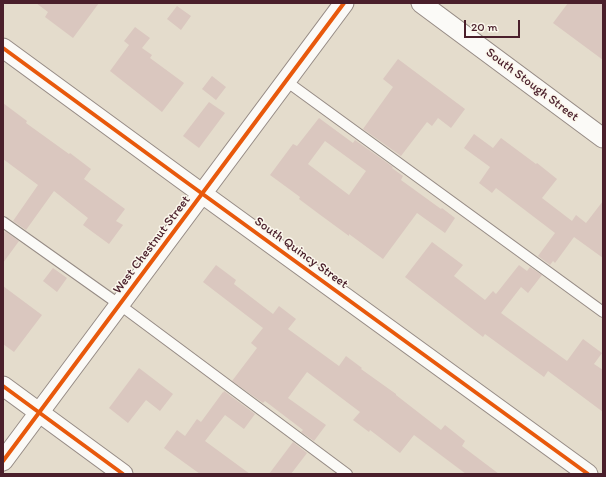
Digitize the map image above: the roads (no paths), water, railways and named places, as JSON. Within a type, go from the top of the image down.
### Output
[{"type":"street","name":"West Chestnut Street","points":[[3,461],[344,3]]},
{"type":"street","name":"South Stough Street","points":[[422,3],[603,138]]},
{"type":"street","name":"South Quincy Street","points":[[3,48],[588,474]]},
{"type":"street","points":[[3,386],[123,474]]},
{"type":"lane","points":[[286,81],[603,312]]},
{"type":"lane","points":[[3,222],[120,305],[347,474]]}]
